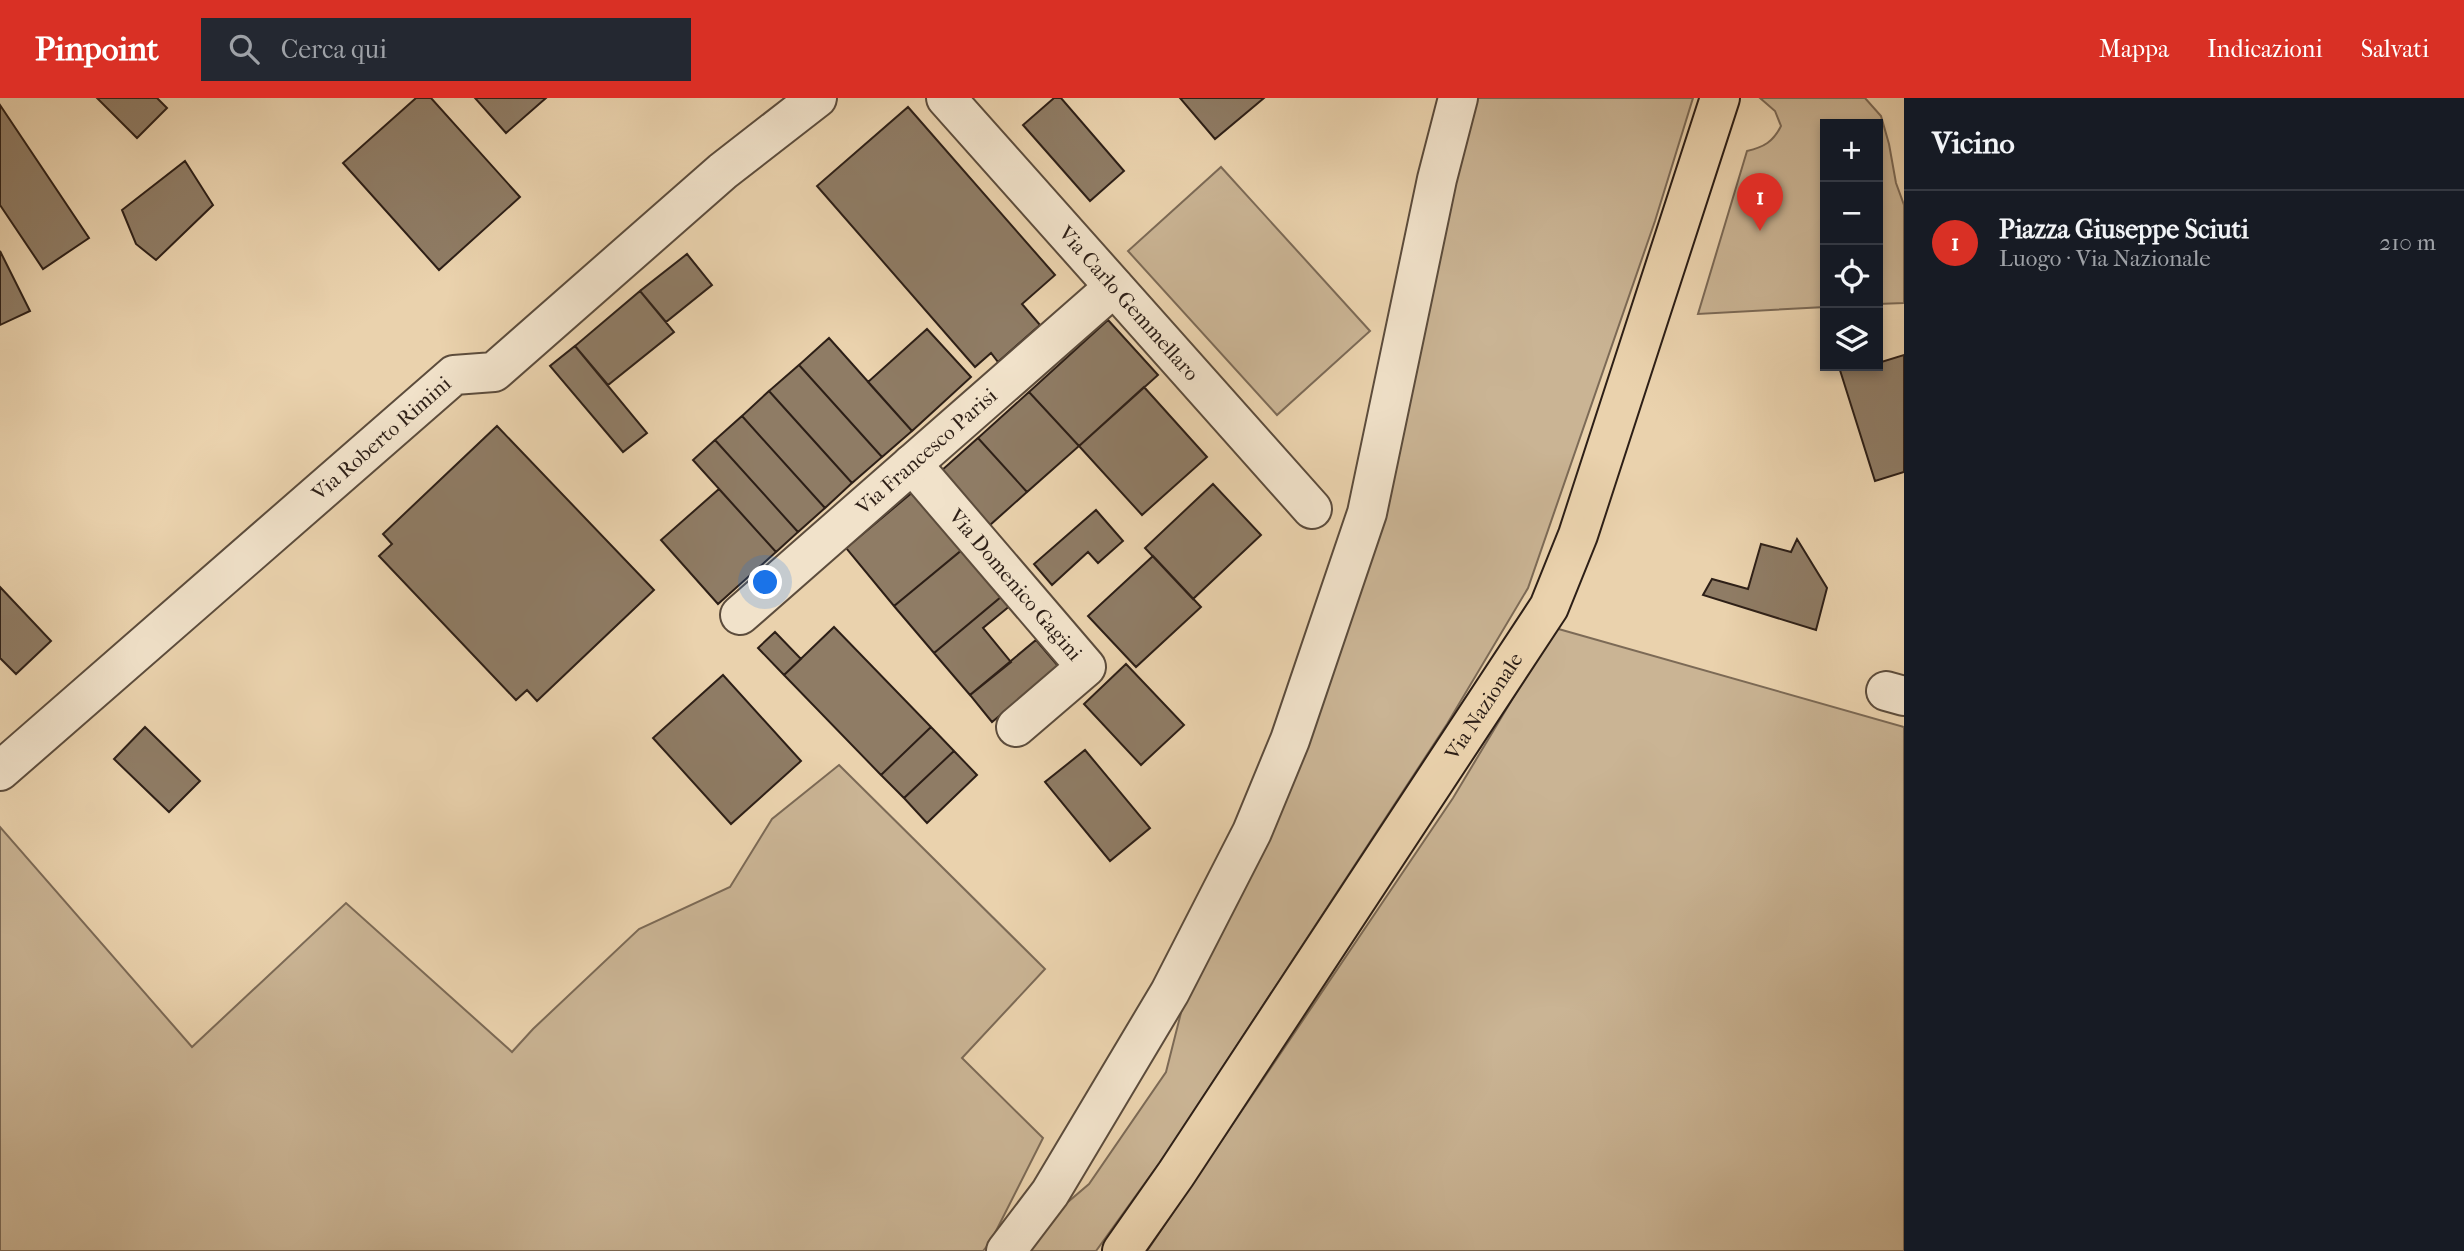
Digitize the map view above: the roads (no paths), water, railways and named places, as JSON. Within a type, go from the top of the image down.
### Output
[{"type":"main road","name":"Via Nazionale","points":[[1122,1251],[1177,1174],[1549,607],[1578,535],[1720,98]]},
{"type":"street","name":"Via Roberto Rimini","points":[[7,760],[454,375],[494,372],[723,170],[817,98]]},
{"type":"street","name":"Via Carlo Gemmellaro","points":[[946,98],[1312,509]]},
{"type":"street","points":[[1006,1251],[1050,1193],[1170,992],[1252,832],[1290,740],[1367,513],[1437,179],[1458,98]]},
{"type":"street","name":"Via Francesco Parisi","points":[[740,615],[1114,287]]},
{"type":"street","name":"Via Domenico Gagini","points":[[912,464],[1086,667],[1016,727]]},
{"type":"place","name":"Piazza Giuseppe Sciuti","points":[[1760,231]]}]
